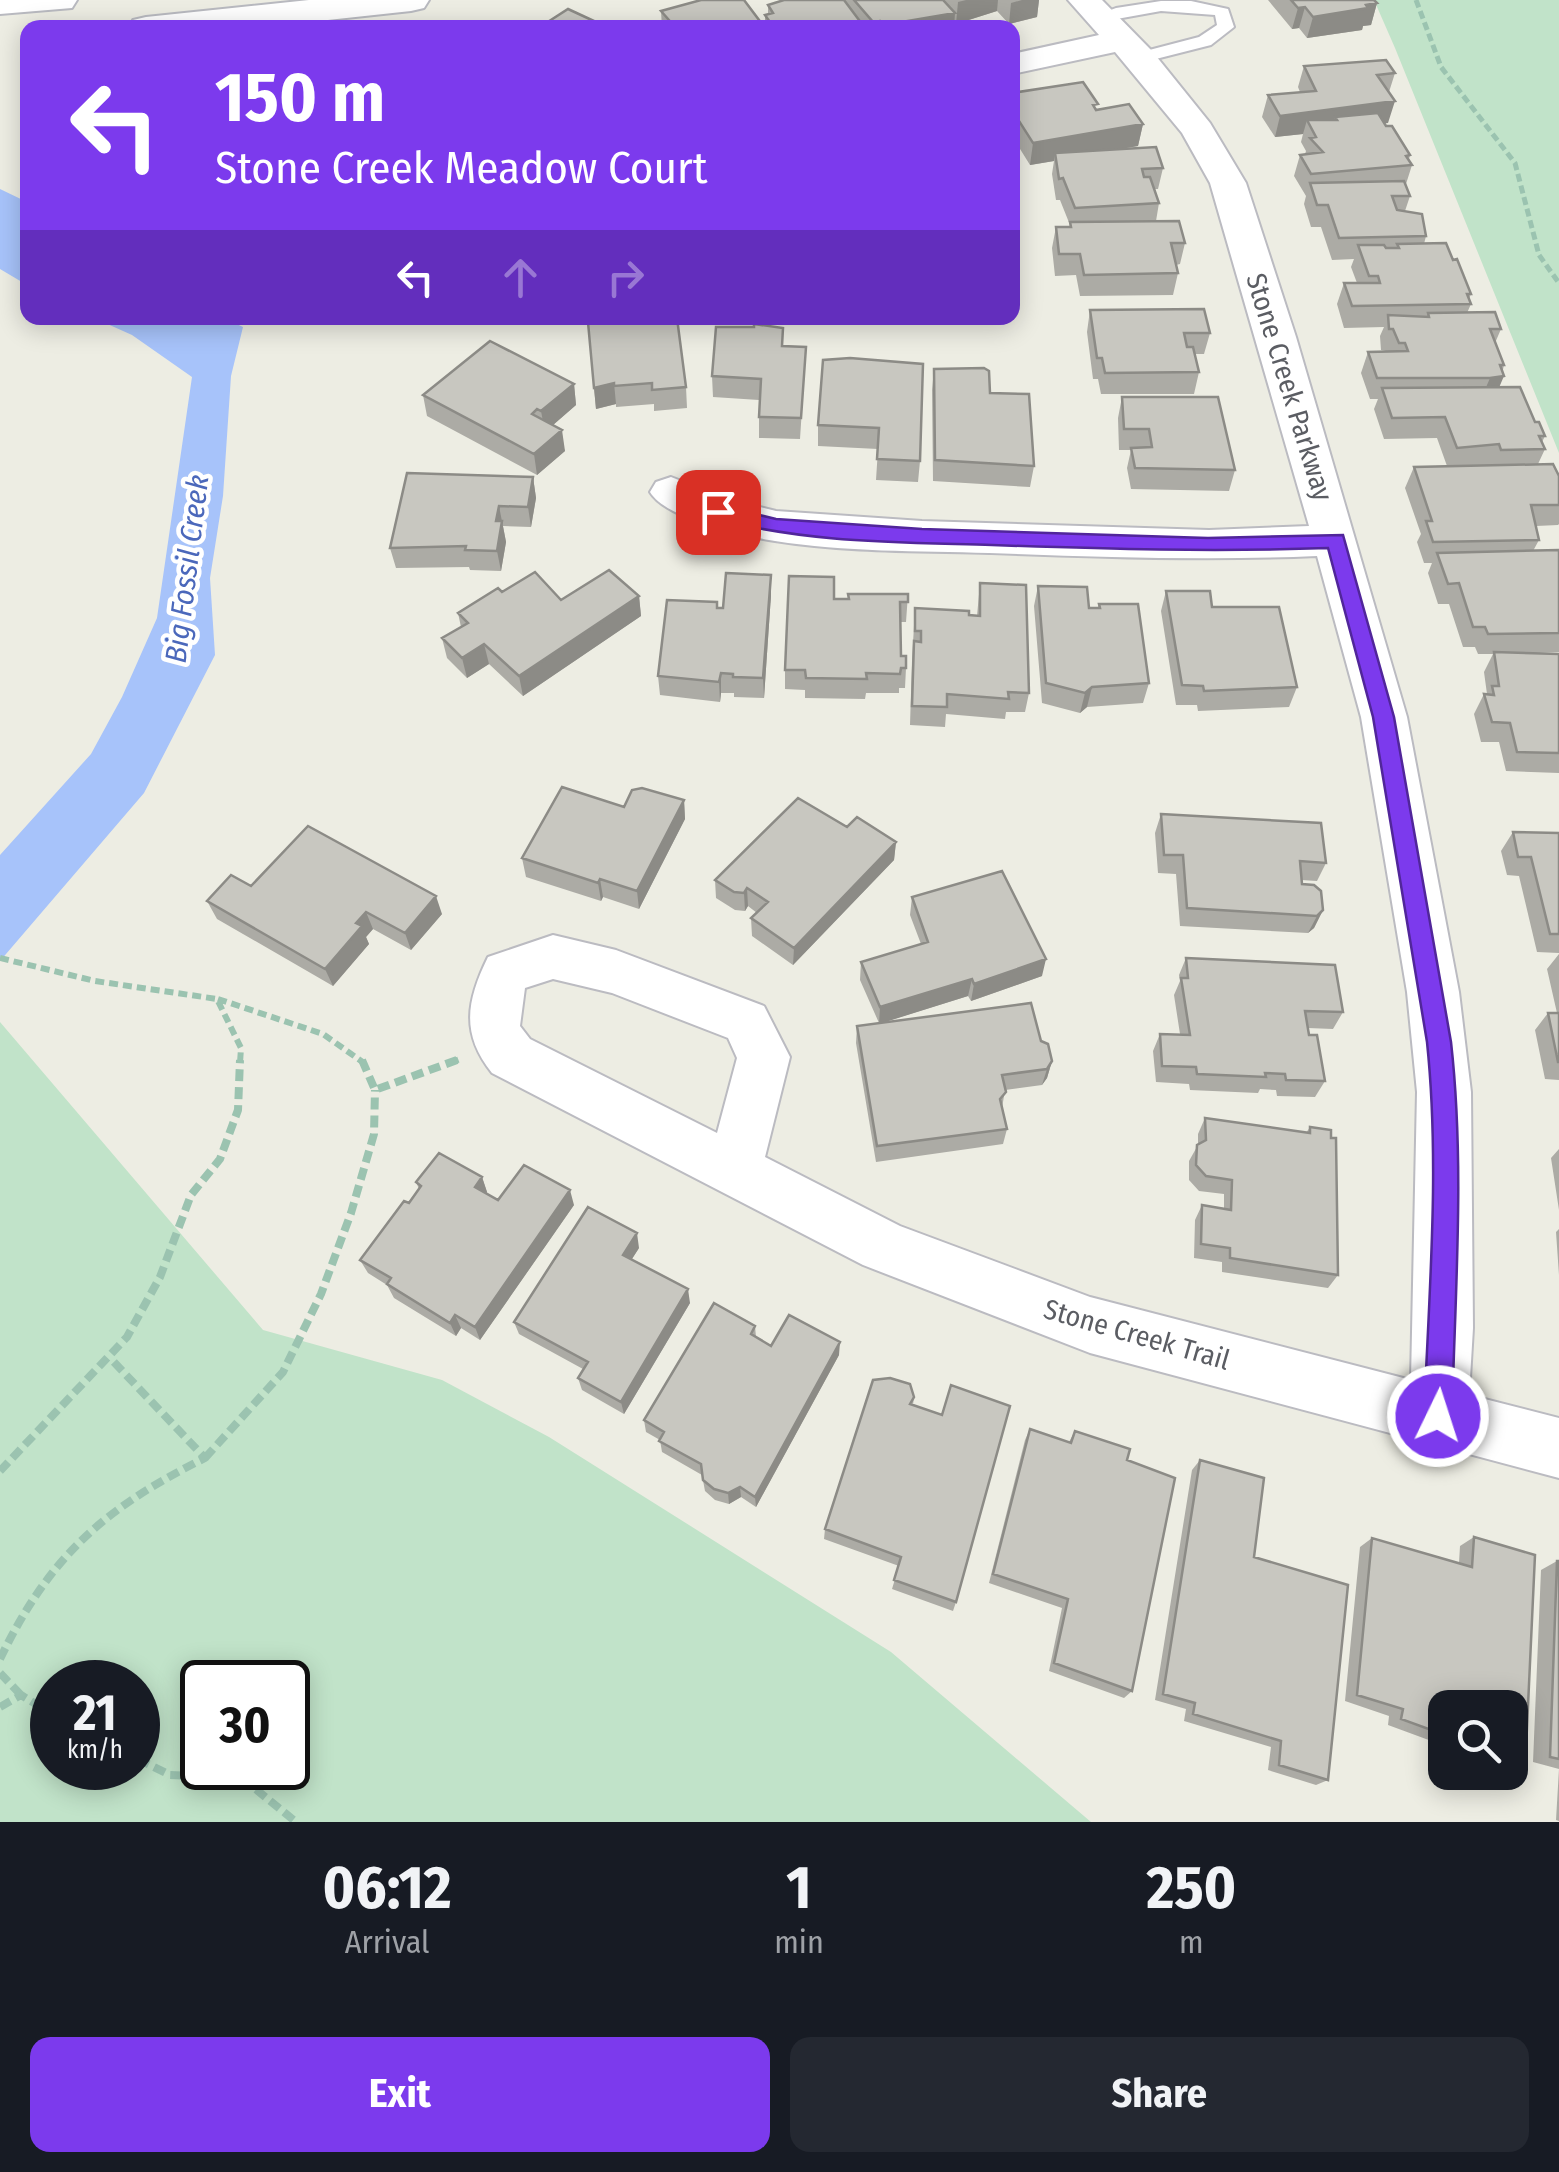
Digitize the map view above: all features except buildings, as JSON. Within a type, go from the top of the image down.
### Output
[{"type":"main road","points":[[0,4],[58,0]]},
{"type":"main road","points":[[222,20],[412,0]]},
{"type":"street","points":[[1020,61],[1112,29]]},
{"type":"street","name":"Stone Creek Parkway","points":[[1112,29],[1198,130],[1228,183],[1336,540],[1384,717],[1444,1092],[1446,1180],[1438,1416]]},
{"type":"street","points":[[672,492],[718,512],[776,526],[922,536],[1208,545],[1336,540]]},
{"type":"street","points":[[499,1044],[492,1024],[492,1004],[506,973],[553,956],[616,972],[746,1022],[764,1056],[734,1169]]},
{"type":"street","name":"Stone Creek Trail","points":[[499,1044],[511,1056],[882,1246],[1090,1326],[1559,1448]]},
{"type":"lane","points":[[1161,1],[1195,2],[1222,12],[1226,27],[1205,41],[1112,29],[1161,1]]},
{"type":"path","points":[[1416,0],[1435,62],[1512,156],[1527,190],[1530,231],[1540,264],[1559,283]]},
{"type":"path","points":[[0,958],[94,981],[262,1009],[327,1036],[367,1064],[375,1090],[374,1134],[351,1213],[321,1294],[283,1372],[205,1458],[157,1481],[71,1542],[20,1612],[0,1659]]},
{"type":"path","points":[[0,1471],[127,1337],[160,1277],[191,1195],[220,1159],[238,1110],[241,1048],[217,999]]},
{"type":"path","points":[[375,1090],[499,1044]]},
{"type":"path","points":[[110,1358],[205,1458]]},
{"type":"path","points":[[0,1672],[30,1701]]},
{"type":"path","points":[[0,1707],[21,1695]]},
{"type":"path","points":[[160,1770],[170,1775],[242,1778],[296,1822]]},
{"type":"green space","points":[[1374,0],[1559,0],[1559,453],[1395,48]]},
{"type":"green space","points":[[0,1022],[263,1330],[442,1380],[549,1437],[891,1652],[1091,1822],[0,1822]]},
{"type":"water","points":[[0,189],[20,199],[20,281],[0,269]]},
{"type":"water","name":"Big Fossil Creek","points":[[110,325],[243,327],[231,376],[223,496],[210,578],[215,655],[144,793],[0,961],[0,855],[91,754],[122,697],[157,618],[192,377],[132,335]]},
{"type":"route","points":[[718,512],[776,526],[922,536],[1208,545],[1336,540],[1384,717],[1439,1042],[1446,1180],[1444,1328],[1438,1416]]}]
